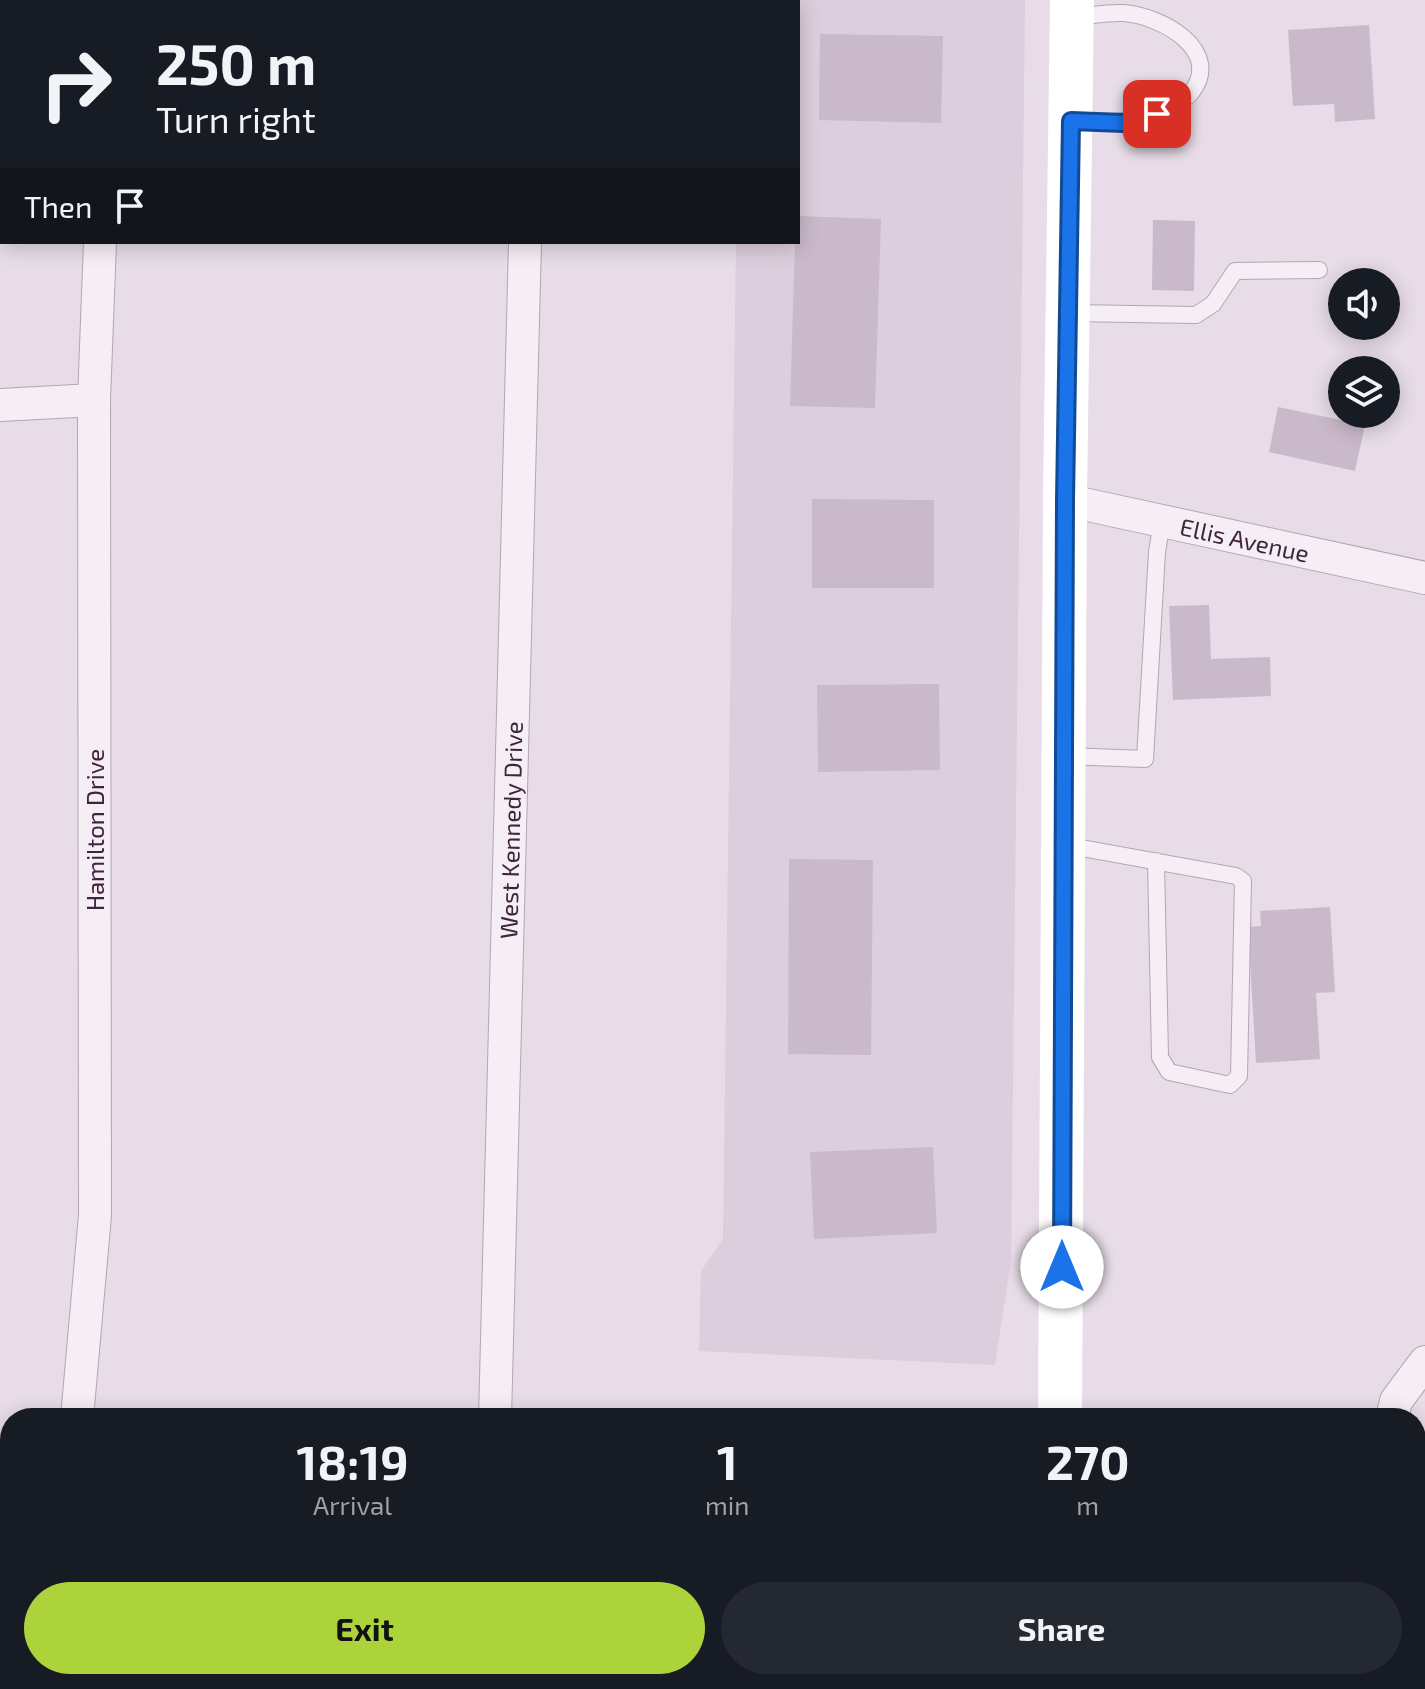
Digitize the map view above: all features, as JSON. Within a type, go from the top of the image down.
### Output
[{"type":"main road","points":[[1060,1408],[1065,500],[1072,8]]},
{"type":"street","name":"Hamilton Drive","points":[[78,1408],[95,1215],[94,400],[100,244]]},
{"type":"street","name":"West Kennedy Drive","points":[[495,1408],[525,244]]},
{"type":"street","points":[[0,405],[94,400]]},
{"type":"street","name":"Ellis Avenue","points":[[1065,500],[1425,578]]},
{"type":"street","points":[[1394,1408],[1396,1401],[1425,1362]]},
{"type":"lane","points":[[1071,121],[1124,123],[1157,114],[1189,95],[1199,74],[1198,59],[1192,44],[1163,23],[1124,13],[1072,8]]},
{"type":"lane","points":[[1068,313],[1196,315],[1213,304],[1235,271],[1319,270]]},
{"type":"lane","points":[[1064,756],[1145,759],[1157,552],[1162,521]]},
{"type":"lane","points":[[1064,844],[1156,861],[1236,876],[1243,881],[1239,1076],[1230,1085],[1169,1072],[1160,1057],[1156,861]]},
{"type":"shaded area","points":[[800,0],[1025,0],[1011,1260],[995,1365],[699,1351],[701,1271],[723,1239],[736,244],[800,244]]},
{"type":"building","points":[[1369,25],[1375,119],[1335,122],[1334,104],[1293,106],[1288,30]]},
{"type":"building","points":[[820,34],[943,36],[941,123],[819,120]]},
{"type":"building","points":[[800,216],[881,219],[875,408],[790,406],[795,244],[800,244]]},
{"type":"building","points":[[1153,220],[1195,221],[1194,291],[1152,290]]},
{"type":"building","points":[[1278,407],[1328,417],[1328,428],[1364,428],[1355,471],[1269,452]]},
{"type":"building","points":[[812,499],[934,500],[934,588],[812,588]]},
{"type":"building","points":[[1209,605],[1211,659],[1270,657],[1271,696],[1173,700],[1169,606]]},
{"type":"building","points":[[939,684],[940,770],[818,772],[817,685]]},
{"type":"building","points":[[789,859],[873,860],[871,1055],[788,1054]]},
{"type":"building","points":[[1330,907],[1335,992],[1316,993],[1320,1059],[1256,1063],[1248,927],[1261,926],[1260,911]]},
{"type":"building","points":[[933,1147],[937,1233],[814,1239],[810,1152]]},
{"type":"route","points":[[1062,1267],[1065,500],[1071,121],[1124,123],[1157,114]]}]
